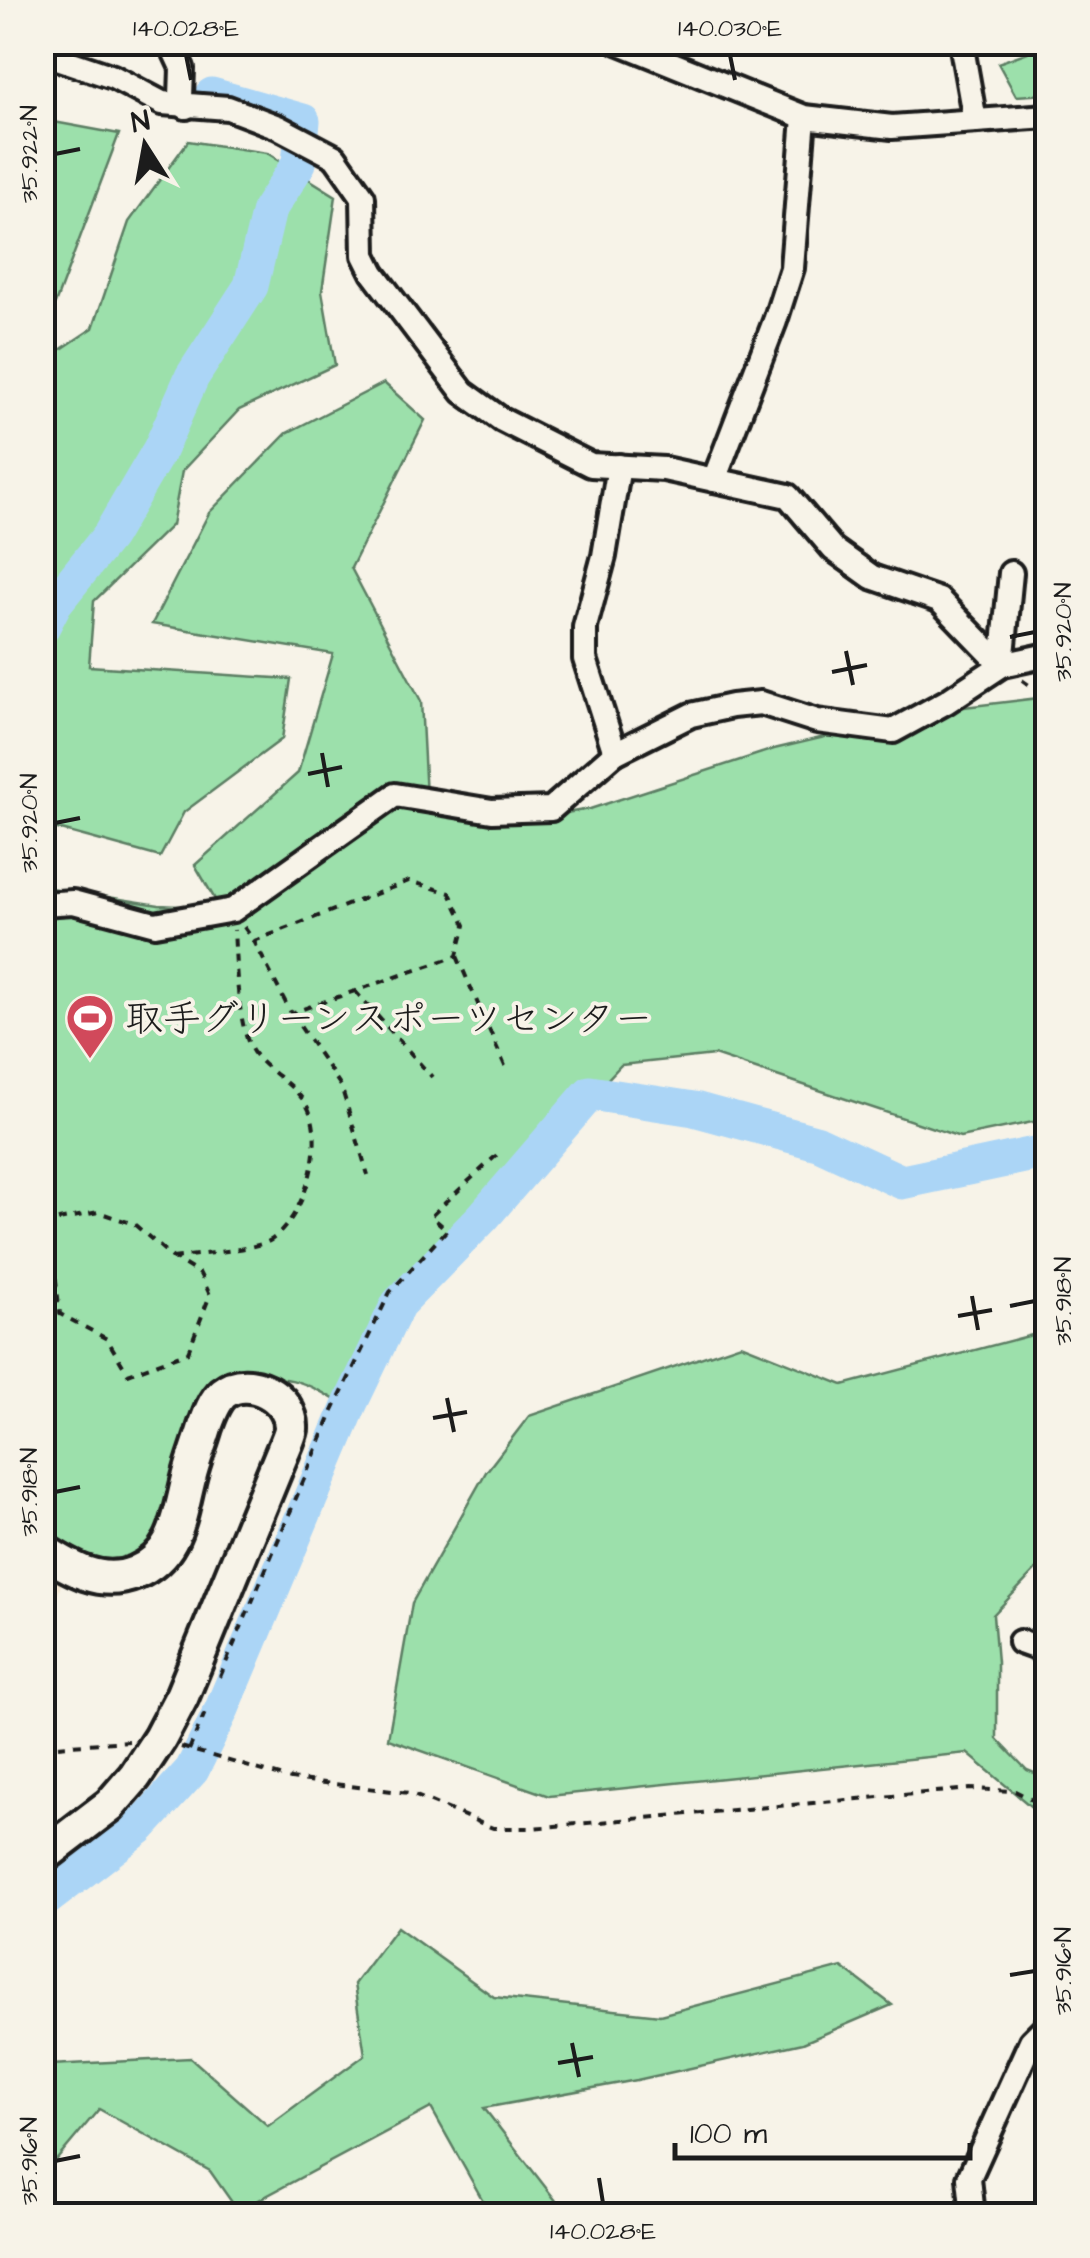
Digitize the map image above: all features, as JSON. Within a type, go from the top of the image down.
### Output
[{"type":"street","points":[[170,42],[182,68],[181,97],[186,106]]},
{"type":"street","points":[[618,42],[804,117],[892,127],[1048,116]]},
{"type":"street","points":[[961,42],[974,121]]},
{"type":"street","points":[[42,53],[113,78],[162,103],[228,108],[278,127],[335,157],[362,198],[364,255],[373,273],[462,392],[502,420],[592,465],[664,469],[788,496],[833,549],[872,576],[939,600],[1002,665]]},
{"type":"street","points":[[714,480],[792,268],[804,117]]},
{"type":"street","points":[[615,753],[585,659],[585,628],[604,556],[619,466]]},
{"type":"street","points":[[1002,665],[1011,573]]},
{"type":"street","points":[[42,904],[73,902],[154,924],[233,910],[395,796],[492,811],[551,809],[615,753],[692,715],[760,703],[817,720],[893,731],[1002,665],[1048,655]]},
{"type":"street","points":[[42,1550],[84,1574],[106,1578],[129,1575],[152,1565],[174,1538],[210,1412],[222,1394],[233,1388],[261,1388],[276,1396],[288,1415],[291,1429],[182,1696],[174,1744],[135,1776],[110,1805],[42,1857]]},
{"type":"street","points":[[1020,1642],[1048,1652]]},
{"type":"street","points":[[973,2216],[970,2178],[1030,2041],[1048,2024]]},
{"type":"path","points":[[254,941],[409,881],[450,893],[465,925],[457,956],[505,1066]]},
{"type":"path","points":[[233,910],[254,941],[291,1013],[340,1086],[368,1175]]},
{"type":"path","points":[[173,1258],[269,1242],[292,1218],[316,1148],[309,1109],[252,1050],[240,1004],[233,910]]},
{"type":"path","points":[[291,1013],[457,956]]},
{"type":"path","points":[[355,991],[432,1077]]},
{"type":"path","points":[[220,1679],[334,1412],[390,1292],[447,1230],[431,1216],[500,1152]]},
{"type":"path","points":[[46,1222],[98,1212],[134,1224],[173,1258],[200,1274],[210,1295],[188,1352],[128,1374],[107,1339],[60,1314],[46,1222],[47,1200]]},
{"type":"path","points":[[174,1744],[212,1696]]},
{"type":"path","points":[[42,1747],[174,1744],[291,1779],[409,1793],[493,1828],[532,1828],[970,1788],[1015,1791],[1048,1808]]},
{"type":"shaded area","points":[[43,1562],[63,1578],[43,1644]]},
{"type":"green space","points":[[1047,45],[1047,94],[1016,96],[998,63]]},
{"type":"green space","points":[[43,120],[119,134],[55,304],[43,315]]},
{"type":"green space","points":[[188,141],[267,153],[336,196],[322,291],[335,365],[239,410],[182,471],[172,525],[94,601],[89,666],[291,679],[282,739],[184,812],[160,857],[43,825],[42,362],[93,328],[129,222]]},
{"type":"green space","points":[[384,383],[425,420],[351,568],[421,701],[426,797],[517,821],[590,809],[774,749],[939,710],[1047,697],[1047,1119],[960,1137],[714,1055],[621,1065],[409,1291],[352,1410],[293,1380],[226,1380],[158,1541],[142,1557],[98,1567],[43,1535],[43,887],[159,905],[220,908],[195,865],[298,773],[333,654],[152,624],[209,513],[287,433]]},
{"type":"green space","points":[[1047,1331],[1047,1558],[993,1615],[997,1739],[1027,1770],[1047,1778],[1047,1820],[967,1753],[549,1796],[388,1739],[412,1603],[486,1472],[529,1416],[741,1344],[843,1385]]},
{"type":"green space","points":[[397,1927],[494,1997],[660,2015],[842,1967],[892,2005],[803,2043],[637,2080],[484,2108],[567,2215],[491,2215],[431,2108],[238,2211],[210,2171],[99,2109],[43,2176],[43,2073],[50,2065],[191,2058],[268,2126],[365,2055],[354,1984]]},
{"type":"waterway","points":[[42,628],[55,603],[109,536],[160,449],[192,377],[251,286],[269,210],[299,163],[303,121],[212,95]]},
{"type":"waterway","points":[[42,1902],[140,1827],[192,1770],[221,1711],[350,1404],[398,1304],[483,1217],[590,1093],[694,1109],[818,1143],[902,1182],[1048,1151]]},
{"type":"place","name":"取手グリーンスポーツセンター","points":[[90,1060]]}]
